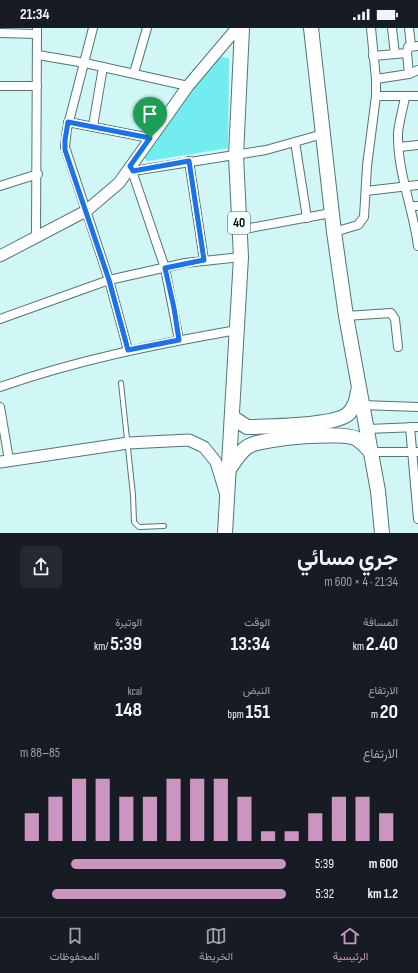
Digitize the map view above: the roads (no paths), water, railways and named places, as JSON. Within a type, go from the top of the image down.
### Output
[{"type":"highway","name":"40","points":[[225,533],[241,257],[236,156],[242,28]]},
{"type":"highway","points":[[311,28],[331,213],[346,316],[378,491],[382,533]]},
{"type":"highway","points":[[232,417],[247,426],[254,427],[328,422],[348,415],[355,404],[359,386]]},
{"type":"highway","points":[[228,470],[242,452],[250,445],[272,440],[343,436],[357,439],[371,452]]},
{"type":"street","points":[[93,28],[85,63],[68,122],[65,147],[109,280],[128,350]]},
{"type":"street","points":[[134,74],[147,28]]},
{"type":"street","points":[[0,256],[86,211],[118,183],[132,168],[150,138],[188,86],[237,28]]},
{"type":"street","points":[[334,232],[354,227],[362,222],[364,217],[376,96],[376,79],[370,28]]},
{"type":"street","points":[[392,28],[395,54]]},
{"type":"street","points":[[409,28],[412,48],[409,74]]},
{"type":"street","points":[[0,33],[38,31],[38,174],[36,236]]},
{"type":"street","points":[[373,56],[395,54],[412,48]]},
{"type":"street","points":[[38,55],[85,63],[188,86]]},
{"type":"street","points":[[93,126],[102,67]]},
{"type":"street","points":[[376,79],[409,74],[418,70]]},
{"type":"street","points":[[0,86],[37,86]]},
{"type":"street","points":[[376,96],[418,96]]},
{"type":"street","points":[[405,96],[398,132],[399,147],[405,186],[414,206],[418,246]]},
{"type":"street","points":[[68,122],[150,138]]},
{"type":"street","points":[[132,168],[236,156],[266,150],[323,134]]},
{"type":"street","points":[[295,142],[307,218]]},
{"type":"street","points":[[399,147],[418,145]]},
{"type":"street","points":[[189,161],[204,260]]},
{"type":"street","points":[[132,168],[165,268],[179,340]]},
{"type":"street","points":[[0,186],[38,174]]},
{"type":"street","points":[[366,191],[405,186],[418,186]]},
{"type":"street","points":[[239,230],[331,213]]},
{"type":"street","points":[[0,319],[109,280],[204,260],[241,257]]},
{"type":"street","points":[[346,316],[391,313],[395,319],[398,347]]},
{"type":"street","points":[[0,387],[45,372],[128,350],[237,330]]},
{"type":"street","points":[[362,405],[418,407]]},
{"type":"street","points":[[0,407],[5,461],[128,443],[189,440],[204,447],[216,462],[227,498]]},
{"type":"street","points":[[367,429],[414,427],[418,519]]},
{"type":"street","points":[[371,452],[416,452]]},
{"type":"lane","points":[[121,383],[128,443],[134,522],[139,527],[164,526]]}]
